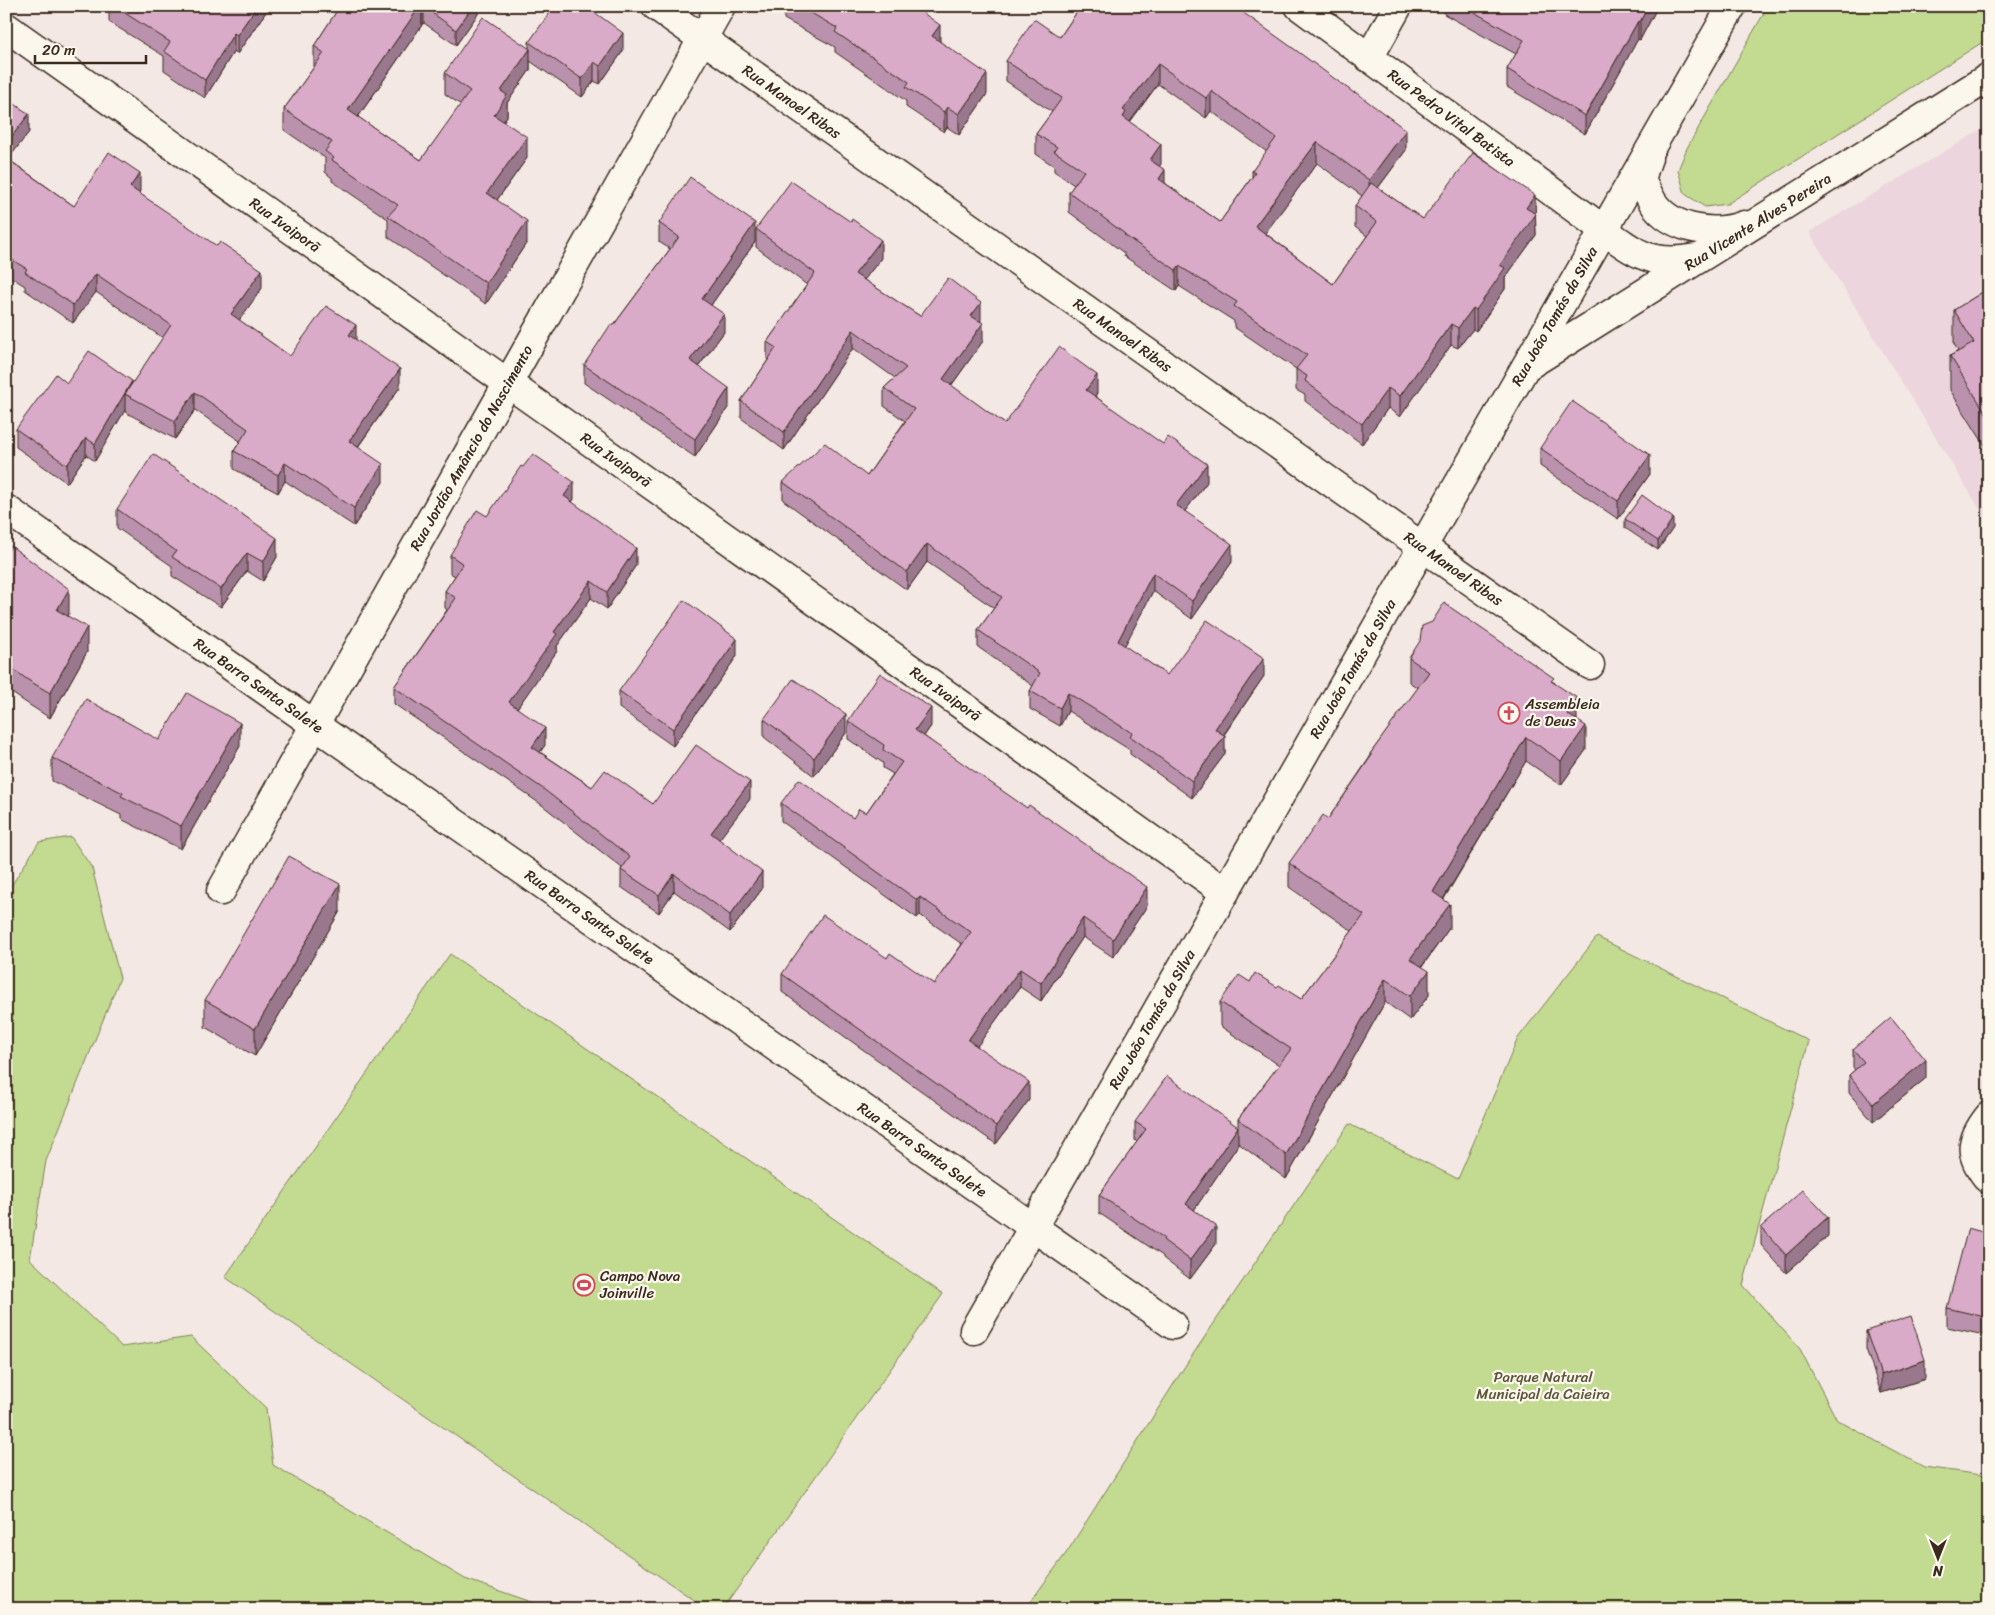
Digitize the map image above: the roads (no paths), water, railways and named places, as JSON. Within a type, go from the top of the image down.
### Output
[{"type":"street","name":"Rua Manoel Ribas","points":[[656,6],[1590,665]]},
{"type":"street","name":"Rua Jordão Amâncio do Nascimento","points":[[221,891],[721,6]]},
{"type":"street","name":"Rua Pedro Vital Batista","points":[[1299,6],[1624,245],[1647,258],[1674,262],[1700,258]]},
{"type":"street","points":[[1369,58],[1398,6]]},
{"type":"street","name":"Rua João Tomás da Silva","points":[[974,1330],[1732,6]]},
{"type":"street","name":"Rua Ivaiporã","points":[[6,27],[1226,892]]},
{"type":"street","name":"Rua Vicente Alves Pereira","points":[[1526,367],[1989,77]]},
{"type":"street","points":[[1650,149],[1642,180],[1652,202],[1666,218],[1688,228],[1710,230],[1734,229],[1765,217]]},
{"type":"street","name":"Rua Barra Santa Salete","points":[[6,509],[1173,1325]]},
{"type":"street","points":[[1989,1116],[1978,1131],[1972,1148],[1978,1166],[1989,1180]]},
{"type":"place","name":"Assembleia de Deus","points":[[1509,713]]},
{"type":"place","name":"Campo Nova Joinville","points":[[584,1285]]},
{"type":"park label","name":"Parque Natural Municipal da Caieira","points":[[1543,1386]]}]
